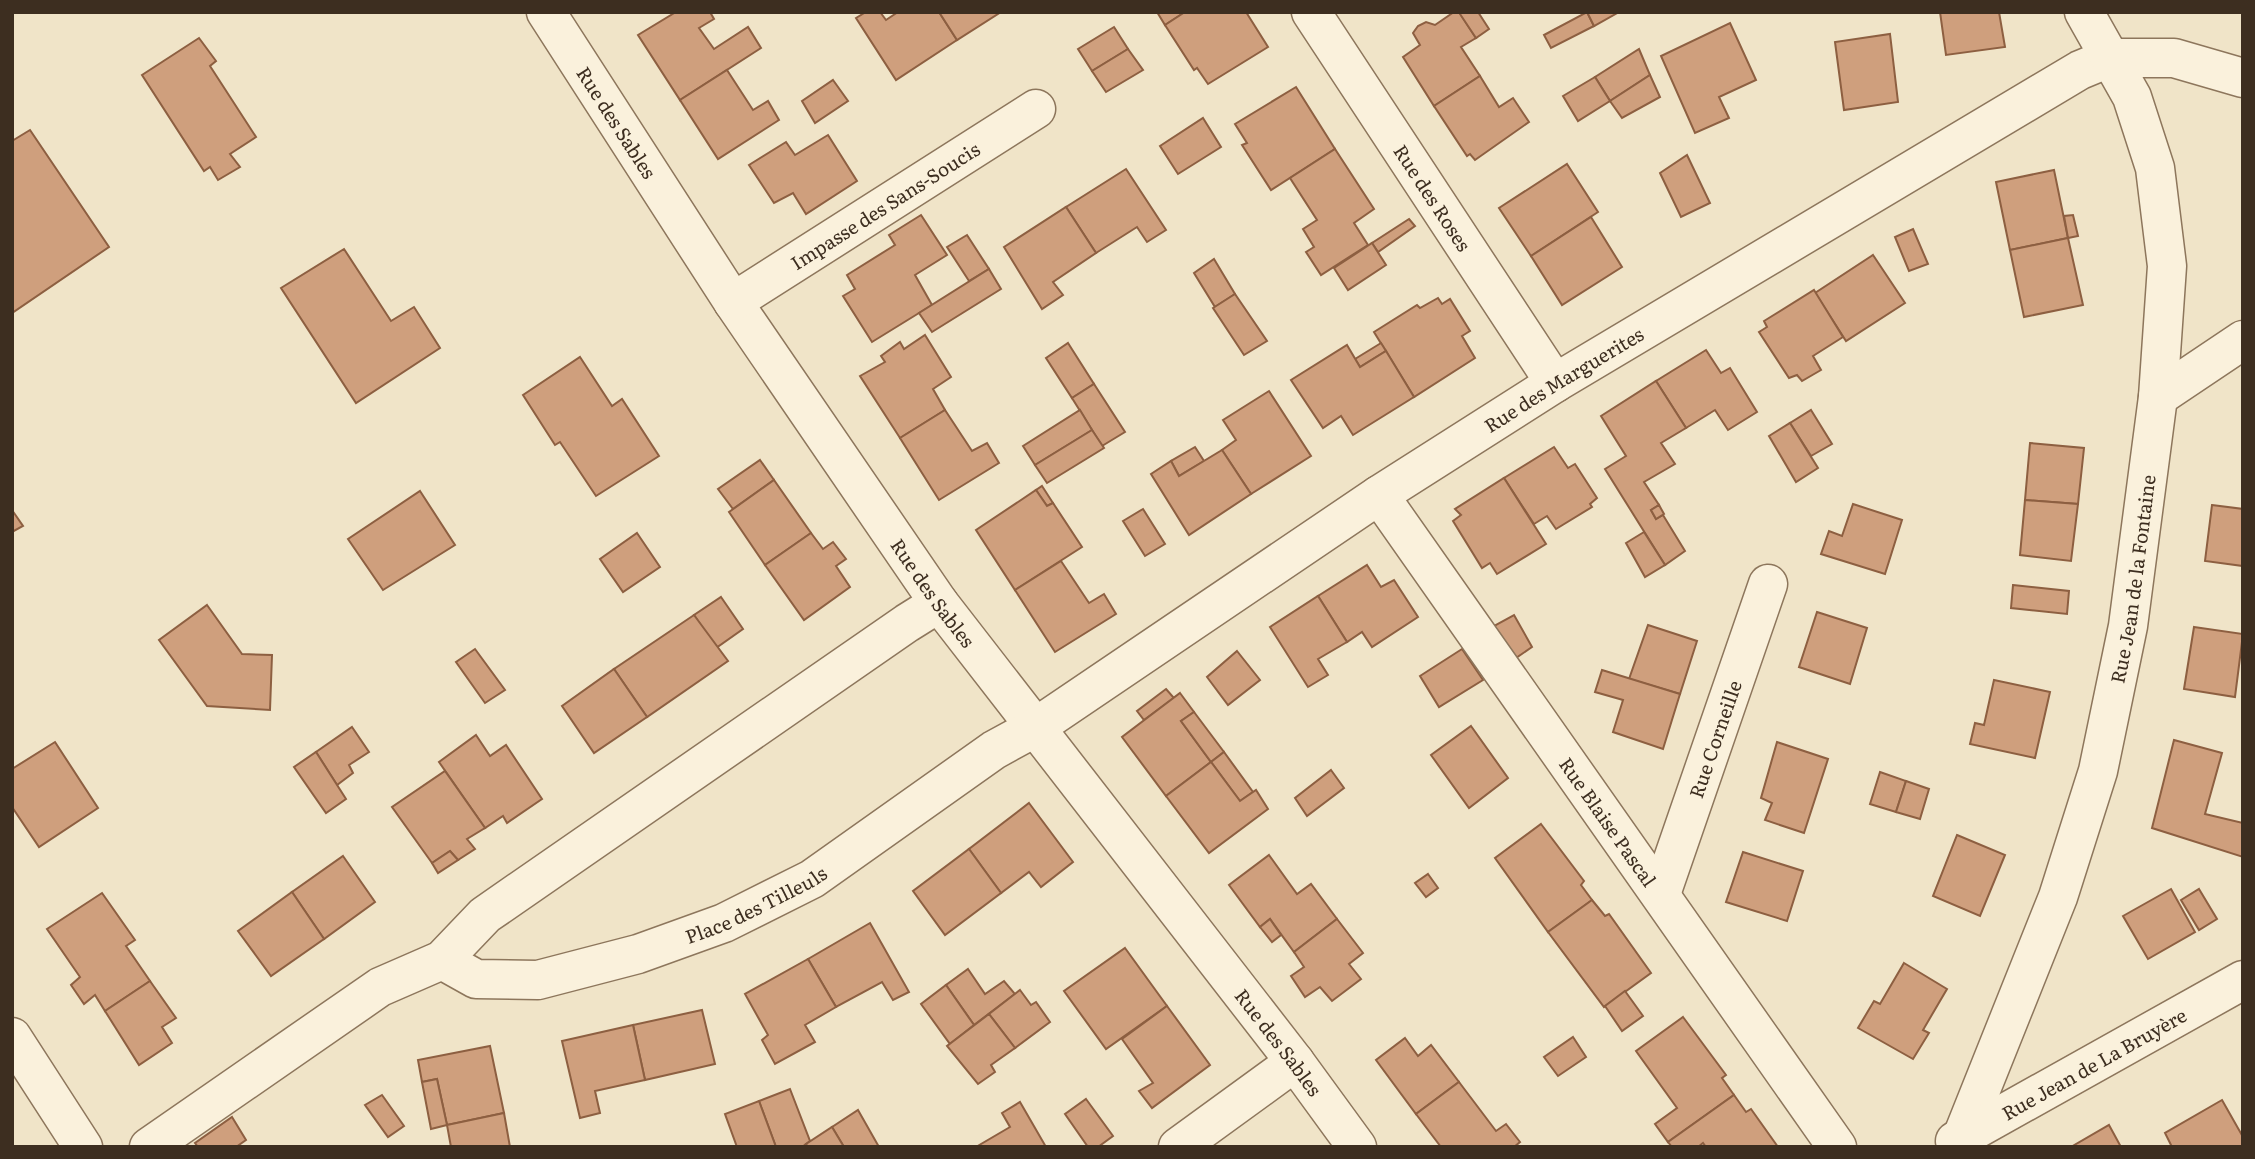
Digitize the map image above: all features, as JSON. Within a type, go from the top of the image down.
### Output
[{"type":"street","name":"Rue des Sables","points":[[546,12],[733,302],[939,603],[1295,1062],[1357,1147]]},
{"type":"street","name":"Rue des Roses","points":[[1311,12],[1555,383]]},
{"type":"street","name":"Rue Jean de la Fontaine","points":[[1953,1142],[2057,897],[2098,771],[2128,626],[2158,397],[2167,266],[2155,168],[2132,97],[2084,12]]},
{"type":"street","name":"Rue des Marguerites","points":[[1035,727],[1379,495],[1555,383],[2080,70],[2109,58]]},
{"type":"street","points":[[2109,58],[2174,58],[2243,78]]},
{"type":"street","name":"Impasse des Sans-Soucis","points":[[733,302],[1036,109]]},
{"type":"street","points":[[2158,397],[2243,340]]},
{"type":"street","name":"Rue Blaise Pascal","points":[[1379,495],[1836,1147]]},
{"type":"street","name":"Rue Corneille","points":[[1661,894],[1768,584]]},
{"type":"street","points":[[149,1147],[380,987],[442,960],[485,915],[906,623],[939,603]]},
{"type":"street","name":"Place des Tilleuls","points":[[442,960],[476,979],[538,980],[638,954],[724,923],[812,879],[994,750],[1035,727]]},
{"type":"street","name":"Rue Jean de La Bruyère","points":[[1953,1142],[2243,980]]},
{"type":"street","points":[[12,1037],[83,1147]]},
{"type":"street","points":[[1178,1147],[1295,1062]]},
{"type":"building","points":[[676,12],[710,12],[714,19],[699,28],[714,49],[748,27],[761,48],[680,100],[638,35]]},
{"type":"building","points":[[866,12],[880,12],[886,20],[898,12],[939,12],[957,40],[896,80],[856,18]]},
{"type":"building","points":[[939,12],[1001,12],[957,40]]},
{"type":"building","points":[[1157,12],[1185,12],[1165,25]]},
{"type":"building","points":[[1185,12],[1246,12],[1268,47],[1208,84],[1197,68],[1194,70],[1165,25]]},
{"type":"building","points":[[1454,12],[1459,12],[1476,38],[1461,47],[1480,76],[1434,106],[1403,57],[1420,45],[1413,33],[1418,26],[1426,22],[1435,25]]},
{"type":"building","points":[[1478,12],[1489,29],[1476,38],[1460,14]]},
{"type":"building","points":[[1587,12],[1594,26],[1551,48],[1544,35]]},
{"type":"building","points":[[1587,12],[1619,12],[1594,26]]},
{"type":"building","points":[[1940,12],[1999,12],[2005,47],[1946,55]]},
{"type":"building","points":[[1730,23],[1756,80],[1719,97],[1729,118],[1695,133],[1661,56]]},
{"type":"building","points":[[1114,27],[1128,49],[1092,71],[1078,49]]},
{"type":"building","points":[[1890,34],[1898,102],[1844,110],[1835,42]]},
{"type":"building","points":[[199,38],[216,61],[210,66],[256,137],[230,154],[240,167],[218,180],[210,167],[204,171],[142,75]]},
{"type":"building","points":[[1128,49],[1143,70],[1106,92],[1092,71]]},
{"type":"building","points":[[1639,49],[1650,75],[1610,101],[1595,77]]},
{"type":"building","points":[[727,70],[753,110],[768,101],[779,120],[718,159],[680,100]]},
{"type":"building","points":[[1650,75],[1660,97],[1622,118],[1610,101]]},
{"type":"building","points":[[1480,76],[1499,107],[1513,98],[1529,122],[1475,160],[1470,154],[1467,156],[1434,106]]},
{"type":"building","points":[[1595,77],[1610,101],[1578,121],[1563,96]]},
{"type":"building","points":[[833,80],[848,101],[815,123],[802,101]]},
{"type":"building","points":[[1296,87],[1335,149],[1271,190],[1242,145],[1247,143],[1235,124]]},
{"type":"building","points":[[1203,118],[1221,147],[1178,174],[1160,146]]},
{"type":"building","points":[[30,130],[109,247],[12,313],[12,141]]},
{"type":"building","points":[[828,135],[857,181],[806,214],[793,193],[774,203],[749,165],[786,142],[795,155]]},
{"type":"building","points":[[1335,149],[1374,209],[1354,223],[1368,245],[1321,275],[1306,252],[1314,247],[1303,229],[1317,220],[1290,178]]},
{"type":"building","points":[[1687,155],[1710,203],[1681,217],[1660,173]]},
{"type":"building","points":[[1567,164],[1598,212],[1531,256],[1499,208]]},
{"type":"building","points":[[1126,169],[1166,230],[1147,242],[1137,227],[1096,253],[1066,207]]},
{"type":"building","points":[[2054,170],[2068,238],[2010,250],[1996,182]]},
{"type":"building","points":[[1066,207],[1096,253],[1053,282],[1063,295],[1042,309],[1004,247]]},
{"type":"building","points":[[921,215],[947,255],[915,275],[932,305],[872,342],[843,296],[855,289],[847,275],[895,245],[889,235]]},
{"type":"building","points":[[2073,215],[2078,236],[2068,238],[2064,216]]},
{"type":"building","points":[[1591,217],[1622,267],[1562,305],[1531,256]]},
{"type":"building","points":[[1409,219],[1415,226],[1378,252],[1372,243]]},
{"type":"building","points":[[1913,229],[1928,264],[1909,271],[1895,237]]},
{"type":"building","points":[[967,235],[989,269],[969,281],[947,247]]},
{"type":"building","points":[[2068,238],[2083,305],[2024,317],[2010,250]]},
{"type":"building","points":[[1372,243],[1386,265],[1348,290],[1334,268]]},
{"type":"building","points":[[344,249],[391,321],[414,307],[440,348],[356,403],[281,288]]},
{"type":"building","points":[[1873,255],[1905,303],[1846,341],[1815,293]]},
{"type":"building","points":[[1214,259],[1235,294],[1215,307],[1194,273]]},
{"type":"building","points":[[989,269],[1001,289],[932,332],[919,313]]},
{"type":"building","points":[[1814,290],[1843,337],[1813,356],[1821,370],[1802,381],[1797,375],[1789,378],[1759,332],[1767,327],[1764,321]]},
{"type":"building","points":[[1235,294],[1267,341],[1244,355],[1213,308]]},
{"type":"building","points":[[1438,298],[1442,304],[1450,299],[1470,331],[1462,336],[1475,358],[1414,397],[1374,332],[1417,305],[1420,308]]},
{"type":"building","points":[[925,335],[951,377],[933,389],[945,410],[900,438],[860,376],[885,362],[881,356],[900,342],[904,349]]},
{"type":"building","points":[[1068,343],[1094,384],[1072,398],[1046,358]]},
{"type":"building","points":[[1381,343],[1386,351],[1360,367],[1355,359]]},
{"type":"building","points":[[1347,345],[1360,367],[1386,351],[1414,397],[1353,435],[1341,416],[1323,428],[1291,380]]},
{"type":"building","points":[[1706,350],[1721,373],[1730,368],[1757,412],[1728,430],[1715,410],[1686,428],[1656,381]]},
{"type":"building","points":[[580,357],[612,406],[622,399],[659,456],[596,496],[560,442],[555,445],[523,395]]},
{"type":"building","points":[[1656,381],[1686,428],[1661,443],[1675,464],[1644,482],[1659,505],[1651,510],[1656,519],[1663,515],[1685,551],[1665,565],[1605,469],[1626,456],[1601,416]]},
{"type":"building","points":[[1094,384],[1125,432],[1102,446],[1072,398]]},
{"type":"building","points":[[1269,391],[1311,456],[1251,494],[1222,450],[1236,440],[1223,420]]},
{"type":"building","points":[[945,410],[972,451],[987,443],[999,463],[939,500],[900,438]]},
{"type":"building","points":[[1080,410],[1092,430],[1035,465],[1023,446]]},
{"type":"building","points":[[1811,410],[1832,444],[1811,456],[1790,423]]},
{"type":"building","points":[[1790,423],[1818,468],[1796,482],[1769,436]]},
{"type":"building","points":[[1092,430],[1104,448],[1047,483],[1035,465]]},
{"type":"building","points":[[2030,443],[2084,448],[2078,504],[2025,500]]},
{"type":"building","points":[[1195,447],[1204,461],[1179,476],[1171,461]]},
{"type":"building","points":[[1554,447],[1568,468],[1575,464],[1597,498],[1590,504],[1592,507],[1556,529],[1547,516],[1534,524],[1504,478]]},
{"type":"building","points":[[1222,450],[1251,494],[1189,535],[1151,474],[1171,461],[1179,476]]},
{"type":"building","points":[[760,460],[774,480],[733,509],[718,489]]},
{"type":"building","points":[[1504,478],[1546,544],[1497,574],[1490,563],[1482,568],[1453,521],[1461,515],[1455,509]]},
{"type":"building","points":[[774,480],[811,533],[765,565],[729,512]]},
{"type":"building","points":[[1042,486],[1053,503],[1047,506],[1036,490]]},
{"type":"building","points":[[1036,490],[1047,506],[1053,503],[1082,547],[1015,590],[976,530]]},
{"type":"building","points":[[420,491],[455,545],[383,590],[348,539]]},
{"type":"building","points":[[2025,500],[2078,504],[2071,561],[2020,555]]},
{"type":"building","points":[[1853,504],[1902,520],[1885,574],[1821,554],[1829,531],[1842,536]]},
{"type":"building","points":[[1659,505],[1664,514],[1656,519],[1651,510]]},
{"type":"building","points":[[2212,505],[2243,509],[2243,566],[2205,561]]},
{"type":"building","points":[[1143,509],[1165,544],[1145,556],[1123,521]]},
{"type":"building","points":[[12,510],[23,526],[12,532]]},
{"type":"building","points":[[1644,532],[1665,565],[1645,577],[1626,543]]},
{"type":"building","points":[[637,533],[660,567],[623,592],[600,559]]},
{"type":"building","points":[[811,533],[823,549],[833,542],[846,559],[836,566],[850,587],[804,620],[765,565]]},
{"type":"building","points":[[1061,561],[1089,603],[1104,594],[1116,614],[1055,652],[1015,590]]},
{"type":"building","points":[[1367,565],[1381,587],[1394,580],[1418,617],[1372,647],[1362,632],[1347,642],[1318,596]]},
{"type":"building","points":[[2013,585],[2069,591],[2067,614],[2011,608]]},
{"type":"building","points":[[1318,596],[1347,642],[1318,659],[1328,675],[1308,687],[1270,627]]},
{"type":"building","points":[[721,597],[743,629],[716,648],[694,615]]},
{"type":"building","points":[[207,605],[242,654],[272,655],[270,710],[207,706],[159,640]]},
{"type":"building","points":[[1817,612],[1867,628],[1850,684],[1799,667]]},
{"type":"building","points":[[694,615],[728,661],[647,717],[614,669]]},
{"type":"building","points":[[1514,615],[1532,647],[1513,660],[1492,627]]},
{"type":"building","points":[[1648,625],[1697,641],[1680,694],[1629,679]]},
{"type":"building","points":[[2194,627],[2243,634],[2235,697],[2184,689]]},
{"type":"building","points":[[475,649],[505,690],[485,703],[456,662]]},
{"type":"building","points":[[1462,649],[1483,680],[1439,707],[1420,676]]},
{"type":"building","points":[[1237,651],[1260,680],[1228,705],[1207,677]]},
{"type":"building","points":[[614,669],[647,717],[594,753],[562,706]]},
{"type":"building","points":[[1602,670],[1680,694],[1663,749],[1613,732],[1623,700],[1595,692]]},
{"type":"building","points":[[1994,680],[2050,692],[2035,758],[1970,744],[1975,723],[1984,725]]},
{"type":"building","points":[[1166,689],[1174,698],[1144,720],[1137,711]]},
{"type":"building","points":[[1180,693],[1194,712],[1181,721],[1211,762],[1166,796],[1122,737]]},
{"type":"building","points":[[1194,712],[1224,752],[1211,762],[1181,721]]},
{"type":"building","points":[[1471,726],[1508,778],[1469,808],[1431,755]]},
{"type":"building","points":[[352,727],[369,752],[349,765],[353,773],[337,785],[316,752]]},
{"type":"building","points":[[476,735],[490,756],[506,745],[542,799],[507,823],[503,816],[485,828],[439,762]]},
{"type":"building","points":[[2174,740],[2222,753],[2205,814],[2243,823],[2243,857],[2152,828]]},
{"type":"building","points":[[55,742],[98,808],[39,847],[12,807],[12,769]]},
{"type":"building","points":[[1777,742],[1828,759],[1804,833],[1765,820],[1772,803],[1761,798]]},
{"type":"building","points":[[316,752],[346,799],[326,813],[294,767]]},
{"type":"building","points":[[1224,752],[1253,792],[1240,801],[1211,762]]},
{"type":"building","points":[[1211,762],[1240,801],[1256,790],[1268,809],[1209,853],[1166,796]]},
{"type":"building","points":[[1331,770],[1344,788],[1307,816],[1295,798]]},
{"type":"building","points":[[445,771],[485,828],[467,839],[475,849],[458,860],[450,851],[432,863],[392,807]]},
{"type":"building","points":[[1880,772],[1906,781],[1896,812],[1870,804]]},
{"type":"building","points":[[1906,781],[1929,789],[1920,819],[1896,812]]},
{"type":"building","points":[[1029,803],[1073,862],[1041,887],[1029,872],[1001,893],[969,849]]},
{"type":"building","points":[[1541,824],[1584,881],[1581,885],[1592,900],[1548,932],[1495,858]]},
{"type":"building","points":[[1957,835],[2005,855],[1980,916],[1933,896]]},
{"type":"building","points":[[969,849],[1001,893],[945,935],[913,891]]},
{"type":"building","points":[[450,851],[458,860],[438,873],[432,863]]},
{"type":"building","points":[[1743,852],[1803,871],[1787,921],[1726,902]]},
{"type":"building","points":[[1269,855],[1297,894],[1311,884],[1337,919],[1294,952],[1270,919],[1260,927],[1229,885]]},
{"type":"building","points":[[343,856],[375,902],[324,939],[292,892]]},
{"type":"building","points":[[1428,874],[1438,888],[1426,897],[1415,883]]},
{"type":"building","points":[[2171,889],[2195,932],[2148,959],[2123,916]]},
{"type":"building","points":[[2199,889],[2217,919],[2199,930],[2181,900]]},
{"type":"building","points":[[292,892],[324,939],[271,976],[238,931]]},
{"type":"building","points":[[102,893],[135,940],[126,946],[150,981],[105,1011],[95,995],[84,1004],[71,985],[80,977],[47,929]]},
{"type":"building","points":[[1592,900],[1605,916],[1609,914],[1651,973],[1604,1007],[1548,932]]},
{"type":"building","points":[[1270,919],[1281,935],[1272,942],[1260,927]]},
{"type":"building","points":[[1337,919],[1363,953],[1349,964],[1361,979],[1332,1001],[1320,987],[1305,997],[1291,976],[1304,967],[1294,952]]},
{"type":"building","points":[[870,923],[909,992],[893,1000],[882,982],[836,1007],[808,959]]},
{"type":"building","points":[[1125,948],[1167,1006],[1106,1049],[1064,991]]},
{"type":"building","points":[[808,959],[836,1007],[805,1025],[815,1042],[775,1064],[762,1040],[768,1035],[745,994]]},
{"type":"building","points":[[1904,963],[1947,989],[1923,1030],[1929,1033],[1913,1059],[1858,1028],[1874,1001],[1880,1004]]},
{"type":"building","points":[[968,969],[985,994],[1004,981],[1015,994],[974,1025],[946,985]]},
{"type":"building","points":[[150,981],[176,1018],[162,1027],[172,1043],[139,1065],[105,1011]]},
{"type":"building","points":[[946,985],[974,1025],[950,1044],[921,1004]]},
{"type":"building","points":[[1020,990],[1031,1005],[1036,1002],[1050,1022],[1015,1048],[989,1014]]},
{"type":"building","points":[[1625,991],[1643,1016],[1622,1031],[1605,1006]]},
{"type":"building","points":[[1167,1006],[1210,1065],[1152,1108],[1139,1091],[1153,1083],[1122,1039]]},
{"type":"building","points":[[702,1010],[715,1064],[645,1080],[633,1025]]},
{"type":"building","points":[[989,1014],[1015,1048],[991,1065],[995,1072],[978,1084],[947,1046]]},
{"type":"building","points":[[1683,1017],[1726,1075],[1722,1078],[1734,1095],[1668,1142],[1655,1124],[1677,1108],[1636,1051]]},
{"type":"building","points":[[633,1025],[645,1080],[595,1091],[600,1113],[580,1118],[562,1041]]},
{"type":"building","points":[[1573,1037],[1586,1057],[1558,1076],[1544,1057]]},
{"type":"building","points":[[1405,1038],[1418,1056],[1431,1045],[1459,1082],[1416,1114],[1376,1060]]},
{"type":"building","points":[[490,1046],[504,1113],[447,1125],[437,1079],[422,1082],[418,1060]]},
{"type":"building","points":[[437,1079],[447,1125],[431,1129],[422,1082]]},
{"type":"building","points":[[1459,1082],[1496,1131],[1506,1124],[1520,1142],[1514,1147],[1441,1147],[1416,1114]]},
{"type":"building","points":[[790,1089],[810,1141],[802,1147],[776,1147],[759,1101]]},
{"type":"building","points":[[382,1095],[404,1126],[388,1137],[365,1105]]},
{"type":"building","points":[[1734,1095],[1746,1112],[1751,1109],[1778,1147],[1706,1147],[1703,1143],[1698,1147],[1672,1147],[1668,1142]]},
{"type":"building","points":[[1086,1099],[1113,1136],[1098,1147],[1088,1147],[1065,1114]]},
{"type":"building","points":[[2222,1100],[2243,1137],[2243,1147],[2172,1147],[2165,1133]]},
{"type":"building","points":[[759,1101],[776,1147],[737,1147],[725,1114]]},
{"type":"building","points":[[1020,1102],[1046,1147],[976,1147],[1010,1127],[1002,1113]]},
{"type":"building","points":[[858,1110],[879,1147],[844,1147],[832,1127]]},
{"type":"building","points":[[504,1113],[510,1147],[451,1147],[447,1125]]},
{"type":"building","points":[[232,1117],[246,1140],[236,1147],[198,1147],[195,1143]]},
{"type":"building","points":[[2109,1125],[2121,1147],[2071,1147]]},
{"type":"building","points":[[832,1127],[844,1147],[808,1147],[806,1144]]}]
